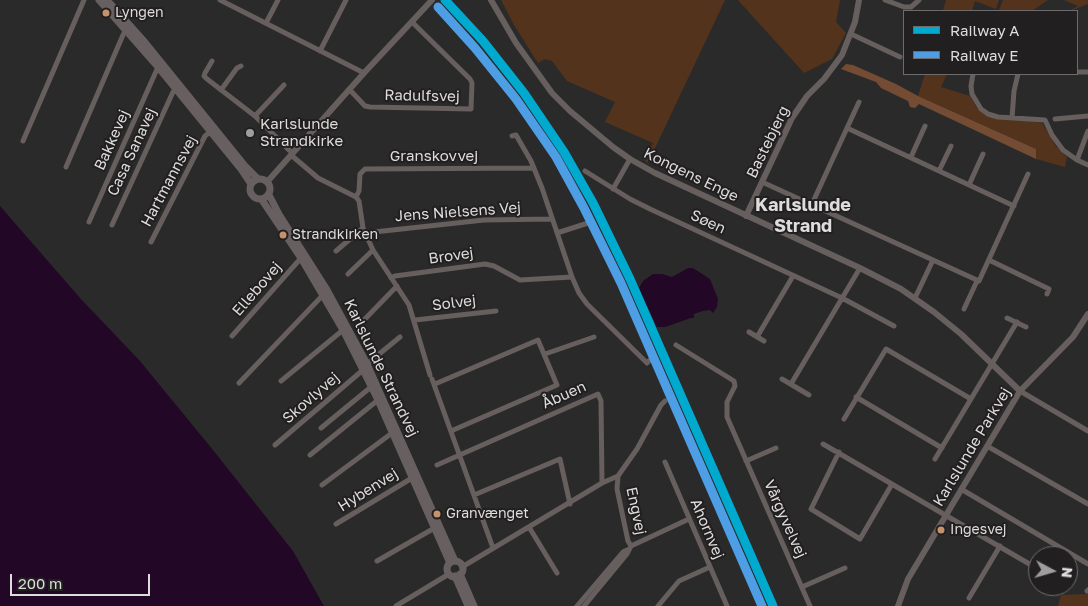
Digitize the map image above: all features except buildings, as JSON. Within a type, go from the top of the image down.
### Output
[{"type":"main road","points":[[99,0],[158,67],[251,184],[251,194],[255,198],[262,200],[269,195],[270,190],[267,182],[258,179],[245,166],[153,52],[107,0]]},
{"type":"main road","points":[[251,184],[258,179]]},
{"type":"main road","name":"Karlslunde Strandvej","points":[[269,195],[280,216],[327,290],[365,367],[436,527]]},
{"type":"main road","name":"Karlslunde Strandvej","points":[[262,200],[301,258],[365,367],[371,387],[412,478],[453,562]]},
{"type":"main road","points":[[468,606],[456,573],[460,563],[453,562],[447,567],[456,573],[474,606]]},
{"type":"street","points":[[24,141],[84,0]]},
{"type":"street","points":[[220,0],[364,73]]},
{"type":"street","points":[[266,23],[278,0]]},
{"type":"street","points":[[320,50],[346,0]]},
{"type":"street","points":[[267,182],[349,89],[432,0]]},
{"type":"street","name":"Kongens Enge","points":[[491,0],[516,43],[552,93],[583,123],[630,159],[655,173],[885,280],[914,298],[960,334],[1020,392]]},
{"type":"street","name":"Bastebjerg","points":[[746,216],[792,118],[807,96],[824,79],[842,55],[851,34],[859,0]]},
{"type":"street","points":[[885,0],[904,7],[911,6],[919,0]]},
{"type":"street","name":"Radulfsvej","points":[[349,89],[365,106],[370,107],[471,110],[472,83],[470,79],[412,22]]},
{"type":"street","points":[[66,167],[126,30]]},
{"type":"street","points":[[851,34],[900,57]]},
{"type":"street","points":[[212,61],[204,76],[255,116],[291,154],[318,178],[356,197],[360,205],[364,231],[373,250],[409,305],[415,320],[432,379],[493,548]]},
{"type":"street","points":[[221,90],[236,68],[241,66]]},
{"type":"street","name":"Bakkevej","points":[[89,222],[158,67]]},
{"type":"street","points":[[973,75],[972,94],[981,109],[988,114],[998,117],[1045,120],[1063,150],[1088,165]]},
{"type":"street","points":[[1012,118],[1018,75]]},
{"type":"street","points":[[255,116],[284,85]]},
{"type":"street","name":"Casa Sanavej","points":[[112,226],[176,89]]},
{"type":"street","points":[[812,204],[859,102]]},
{"type":"street","points":[[1055,119],[1088,116]]},
{"type":"street","points":[[911,157],[925,126]]},
{"type":"street","points":[[847,128],[1014,206]]},
{"type":"street","name":"Hartmannsvej","points":[[151,242],[206,136],[210,132]]},
{"type":"street","points":[[1077,160],[1088,133]]},
{"type":"street","points":[[512,136],[516,135],[534,168],[579,293],[587,304],[647,363],[650,359]]},
{"type":"street","points":[[939,171],[951,146]]},
{"type":"street","points":[[969,185],[983,154]]},
{"type":"street","points":[[613,189],[630,159]]},
{"type":"street","name":"Granskovvej","points":[[356,197],[359,191],[360,174],[364,168],[534,168]]},
{"type":"street","name":"Søen","points":[[585,171],[650,209],[842,298],[894,326]]},
{"type":"street","points":[[964,309],[989,260],[1028,174]]},
{"type":"street","points":[[762,182],[977,281]]},
{"type":"street","name":"Jens Nielsens Vej","points":[[364,231],[484,220],[552,219]]},
{"type":"street","points":[[557,233],[588,223]]},
{"type":"street","points":[[336,251],[364,231]]},
{"type":"street","points":[[348,274],[373,250]]},
{"type":"street","name":"Ellebovej","points":[[232,336],[301,258]]},
{"type":"street","points":[[914,298],[933,260]]},
{"type":"street","points":[[989,260],[1049,289],[1047,294]]},
{"type":"street","name":"Brovej","points":[[391,278],[485,264],[494,266],[520,280],[572,277]]},
{"type":"street","points":[[790,384],[860,268]]},
{"type":"street","points":[[757,337],[793,276]]},
{"type":"street","points":[[364,320],[397,286]]},
{"type":"street","points":[[239,383],[323,295]]},
{"type":"street","name":"Solvej","points":[[415,320],[496,310]]},
{"type":"street","name":"Karlslunde Parkvej","points":[[898,606],[908,579],[1020,392],[1072,337],[1088,314]]},
{"type":"street","points":[[1007,318],[1026,327]]},
{"type":"street","points":[[935,459],[1017,322]]},
{"type":"street","points":[[281,381],[343,330]]},
{"type":"street","points":[[749,332],[764,341]]},
{"type":"street","name":"Skovlyvej","points":[[275,445],[400,337]]},
{"type":"street","points":[[545,354],[594,338]]},
{"type":"street","points":[[432,379],[538,340],[557,385],[451,431]]},
{"type":"street","name":"Vårgyvelvej","points":[[676,345],[734,381],[735,386],[727,402],[727,417],[810,606]]},
{"type":"street","points":[[844,418],[886,349],[971,399]]},
{"type":"street","points":[[782,379],[809,395]]},
{"type":"street","points":[[321,428],[371,387]]},
{"type":"street","points":[[1020,392],[1088,431]]},
{"type":"street","name":"Åbuen","points":[[458,455],[598,394],[601,401],[602,483]]},
{"type":"street","points":[[856,397],[942,448]]},
{"type":"street","name":"Karlslunde Strandvej","points":[[310,455],[378,400]]},
{"type":"street","points":[[396,606],[403,604],[456,573],[493,548],[570,504],[602,483],[618,476],[637,449],[660,405],[665,401]]},
{"type":"street","points":[[322,484],[392,433]]},
{"type":"street","points":[[824,444],[1028,563]]},
{"type":"street","points":[[987,446],[1088,504]]},
{"type":"street","points":[[746,461],[776,448]]},
{"type":"street","points":[[839,452],[811,509],[860,540],[892,484]]},
{"type":"street","points":[[437,465],[458,455]]},
{"type":"street","points":[[474,495],[560,459],[570,504]]},
{"type":"street","name":"Ahornvej","points":[[664,462],[727,606]]},
{"type":"street","name":"Engvej","points":[[584,606],[627,554],[629,548],[617,489],[618,476]]},
{"type":"street","name":"Hybenvej","points":[[336,524],[412,478]]},
{"type":"street","points":[[961,489],[1088,564]]},
{"type":"street","points":[[629,548],[689,519]]},
{"type":"street","points":[[377,561],[436,527]]},
{"type":"street","points":[[529,528],[557,574]]},
{"type":"street","points":[[969,598],[1000,546]]},
{"type":"street","name":"Engvej","points":[[577,606],[623,552],[629,548]]},
{"type":"street","points":[[658,606],[679,581],[710,567]]},
{"type":"street","points":[[802,587],[844,568]]},
{"type":"shaded area","points":[[501,0],[725,0],[648,163],[643,159],[653,143],[605,122],[615,102],[567,81],[552,61],[545,59],[538,63]]},
{"type":"shaded area","points":[[738,0],[840,0],[836,22],[846,33],[832,59],[804,73]]},
{"type":"shaded area","points":[[946,0],[999,0],[996,9],[975,1],[972,10],[943,10]]},
{"type":"shaded area","points":[[1003,0],[1048,0],[1033,10],[999,10]]},
{"type":"shaded area","points":[[1064,0],[1088,0],[1088,4],[1071,10],[1078,6]]},
{"type":"shaded area","points":[[846,64],[853,65],[896,84],[918,96],[1036,149],[1036,159],[919,104],[915,108],[910,107],[908,101],[881,88],[876,82],[841,69]]},
{"type":"shaded area","points":[[925,75],[947,75],[941,87],[970,96],[977,108],[982,112],[1042,123],[1056,146],[1067,157],[1065,167],[1036,159],[1036,149],[918,96]]},
{"type":"shaded area","points":[[0,206],[80,298],[140,361],[213,450],[293,551],[324,606],[0,606]]},
{"type":"shaded area","points":[[688,268],[693,268],[710,279],[718,299],[717,307],[713,313],[710,310],[703,311],[694,314],[694,318],[665,327],[657,327],[639,288],[643,281],[653,274],[672,277]]},
{"type":"shaded area","points":[[1078,594],[1088,594],[1088,606],[1058,606],[1061,596],[1078,596]]},
{"type":"rail line","name":"A","points":[[445,0],[483,41],[524,93],[564,152],[593,203],[630,279],[773,606]]},
{"type":"rail line","name":"E","points":[[438,7],[475,48],[516,99],[556,157],[584,208],[621,283],[762,606]]},
{"type":"place","name":"Lyngen","points":[[106,13]]},
{"type":"place","name":"Karlslunde Strandkirke","points":[[250,133]]},
{"type":"place","name":"Strandkirken","points":[[283,235]]},
{"type":"place","name":"Granvænget","points":[[437,514]]},
{"type":"place","name":"Ingesvej","points":[[941,530]]},
{"type":"district","name":"Karlslunde Strand","points":[[803,215]]}]
